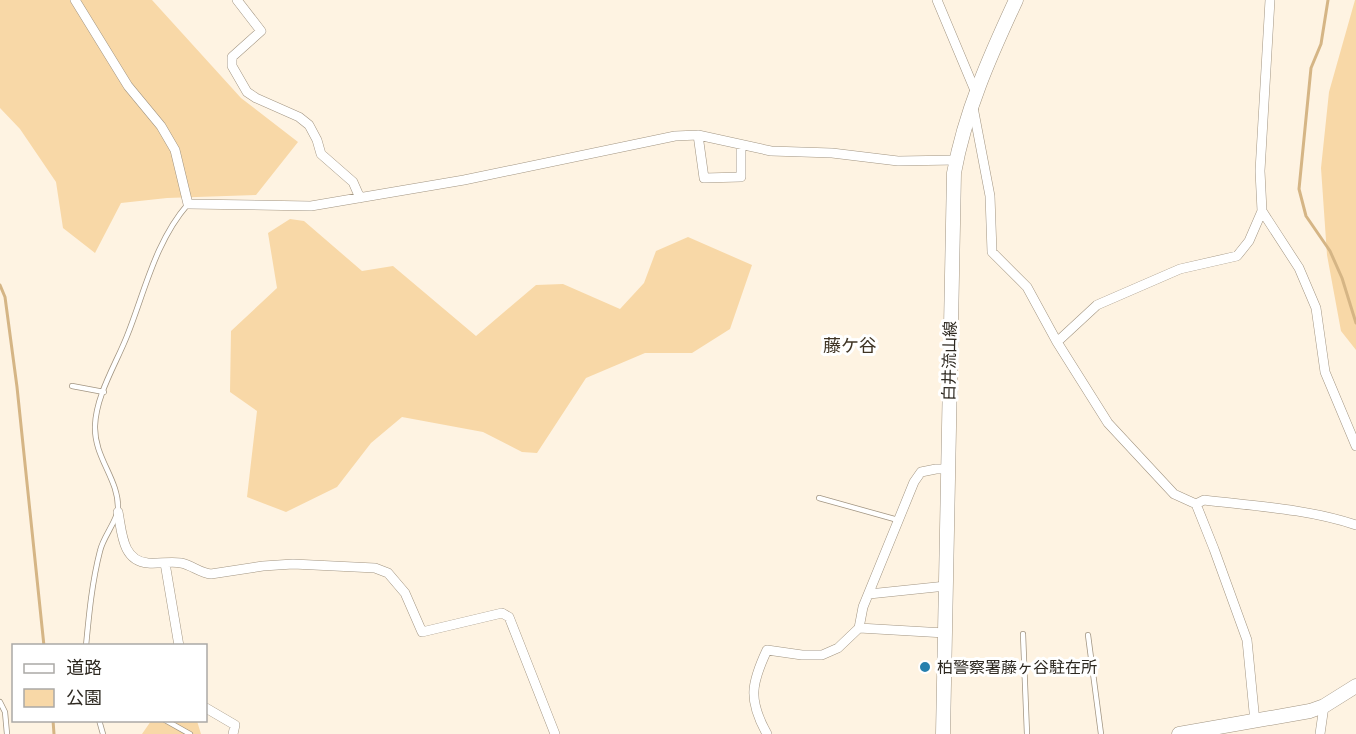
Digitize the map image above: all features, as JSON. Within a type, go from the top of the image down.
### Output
[{"type":"main road","name":"白井流山線","points":[[943,734],[952,189],[956,160],[974,99],[1016,0]]},
{"type":"main road","points":[[1179,734],[1252,726],[1310,711],[1324,706],[1356,686]]},
{"type":"street","points":[[75,0],[128,86],[161,126],[175,150],[188,204],[311,206],[464,180],[675,136],[698,135],[771,151],[832,153],[898,161],[956,160]]},
{"type":"street","points":[[237,0],[261,31],[232,57],[232,66],[247,92],[299,117],[309,125],[321,154],[353,182],[360,198]]},
{"type":"street","points":[[938,0],[974,99],[990,196],[992,252],[1027,287],[1057,342],[1108,423],[1174,494],[1196,504],[1247,640],[1252,726]]},
{"type":"street","points":[[1057,342],[1097,305],[1180,269],[1238,256],[1249,241],[1262,211],[1260,171],[1270,0]]},
{"type":"street","points":[[698,135],[704,178],[741,177],[741,146]]},
{"type":"street","points":[[1262,211],[1299,268],[1316,308],[1325,372],[1356,446]]},
{"type":"street","points":[[767,734],[754,706],[753,687],[755,675],[767,650],[802,655],[822,655],[838,648],[859,628],[863,607],[914,482],[921,472],[947,469]]},
{"type":"street","points":[[1196,504],[1204,500],[1286,510],[1333,518],[1356,525]]},
{"type":"street","points":[[118,512],[125,548],[132,557],[145,563],[182,563],[203,574],[293,564],[375,568],[388,573],[405,593],[422,632],[502,613],[509,617],[555,734]]},
{"type":"street","points":[[165,563],[178,644]]},
{"type":"street","points":[[869,594],[946,586]]},
{"type":"street","points":[[859,628],[945,633]]},
{"type":"street","points":[[1320,734],[1324,706]]},
{"type":"street","points":[[207,709],[235,725],[233,734]]},
{"type":"lane","points":[[86,644],[90,601],[100,549],[118,512],[117,495],[96,443],[95,426],[98,406],[158,253],[173,222],[188,204]]},
{"type":"lane","points":[[72,387],[104,392]]},
{"type":"lane","points":[[819,498],[898,520]]},
{"type":"lane","points":[[1023,634],[1027,734]]},
{"type":"lane","points":[[1088,635],[1101,734]]},
{"type":"lane","points":[[0,702],[5,712],[8,734]]},
{"type":"lane","points":[[169,722],[190,734]]},
{"type":"green space","points":[[0,0],[152,0],[241,98],[298,142],[256,195],[167,198],[121,203],[95,253],[63,228],[56,182],[20,129],[0,108]]},
{"type":"green space","points":[[1355,0],[1356,350],[1341,331],[1327,255],[1321,168],[1329,92]]},
{"type":"green space","points":[[290,219],[304,221],[362,271],[393,266],[476,336],[536,285],[563,284],[620,309],[644,283],[656,251],[688,237],[752,265],[730,329],[692,353],[645,353],[586,378],[537,453],[522,452],[483,432],[402,417],[371,443],[337,487],[286,512],[247,497],[257,411],[230,392],[231,331],[277,288],[268,233]]},
{"type":"green space","points":[[150,722],[197,722],[201,734],[142,734]]},
{"type":"waterway","points":[[1328,0],[1321,44],[1311,68],[1299,189],[1306,216],[1330,251],[1342,278],[1356,323]]},
{"type":"waterway","points":[[0,285],[5,297],[17,387],[44,644]]},
{"type":"waterway","points":[[53,722],[54,734]]},
{"type":"place","name":"柏警察署藤ヶ谷駐在所","points":[[925,667]]},
{"type":"district","name":"藤ケ谷","points":[[850,345]]}]
